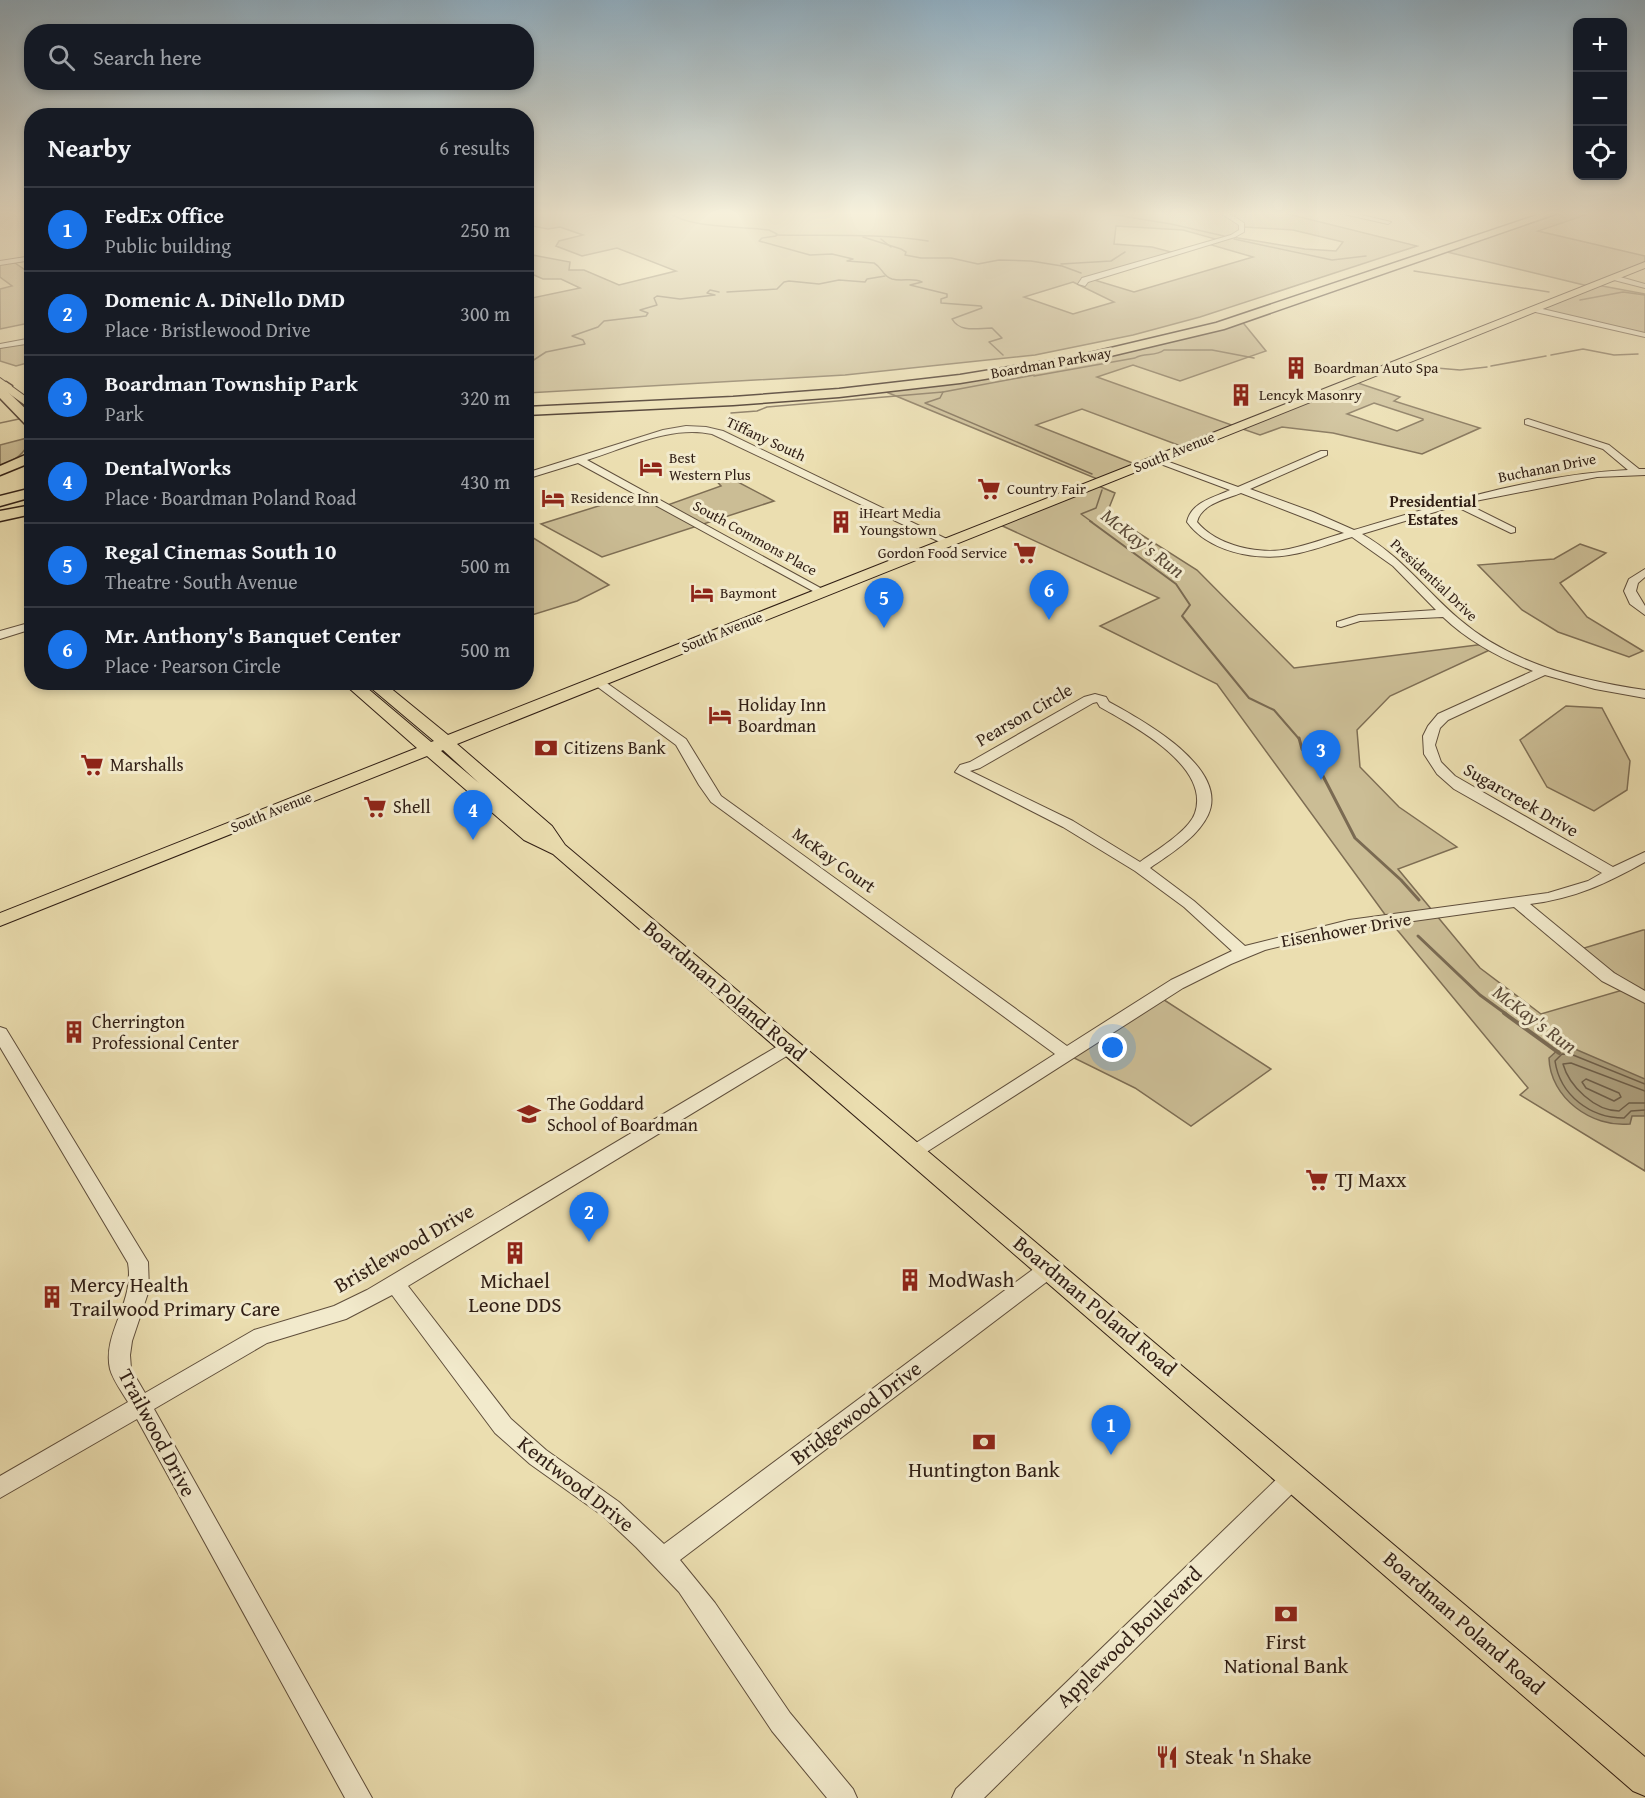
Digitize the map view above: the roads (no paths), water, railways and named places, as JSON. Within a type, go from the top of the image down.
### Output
[{"type":"highway","name":"Boardman Parkway","points":[[534,411],[699,403],[910,385],[1038,367],[1122,351],[1220,326],[1309,296]]},
{"type":"highway","name":"Boardman Parkway","points":[[626,393],[777,386],[946,369],[1101,342],[1200,317]]},
{"type":"highway","points":[[3,384],[1,392],[24,415]]},
{"type":"highway","points":[[534,398],[588,395]]},
{"type":"highway","points":[[534,415],[699,403]]},
{"type":"highway","points":[[0,471],[24,460]]},
{"type":"highway","points":[[0,488],[24,482]]},
{"type":"highway","points":[[0,501],[24,494]]},
{"type":"highway","points":[[0,516],[24,511]]},
{"type":"main road","name":"South Avenue","points":[[0,920],[1566,296]]},
{"type":"main road","points":[[3,384],[24,401]]},
{"type":"main road","name":"Boardman Poland Road","points":[[361,690],[437,746],[531,836],[560,850],[1640,1773]]},
{"type":"main road","name":"Boardman Poland Road","points":[[382,690],[430,727],[437,746]]},
{"type":"street","points":[[1534,309],[1645,335]]},
{"type":"street","points":[[0,346],[24,342]]},
{"type":"street","points":[[1528,422],[1606,447],[1640,472]]},
{"type":"street","name":"Tiffany South","points":[[534,474],[674,430],[709,430],[948,542]]},
{"type":"street","name":"Buchanan Drive","points":[[1324,453],[1196,510],[1192,518],[1195,527],[1222,543],[1241,549],[1266,553],[1289,552],[1455,502],[1597,474],[1640,472]]},
{"type":"street","name":"South Commons Place","points":[[578,459],[822,592]]},
{"type":"street","name":"Presidential Drive","points":[[1158,459],[1353,533],[1397,562],[1462,628],[1485,644],[1546,670],[1596,685],[1645,694]]},
{"type":"street","points":[[1455,502],[1511,530]]},
{"type":"street","points":[[1645,572],[1635,578],[1630,592],[1635,603],[1645,612]]},
{"type":"street","points":[[1341,624],[1359,618],[1446,613]]},
{"type":"street","points":[[0,635],[24,628]]},
{"type":"street","name":"Sugarcreek Drive","points":[[1546,670],[1443,717],[1435,723],[1429,734],[1429,752],[1437,767],[1459,786],[1612,873]]},
{"type":"street","name":"McKay Court","points":[[597,682],[681,742],[689,753],[701,780],[716,799],[1066,1054]]},
{"type":"street","name":"Pearson Circle","points":[[1140,868],[1197,821],[1204,806],[1203,789],[1188,765],[1167,744],[1104,704],[1102,700],[1095,698],[1088,700],[1086,704],[962,770],[964,775],[1068,824],[1140,868],[1189,904],[1243,953]]},
{"type":"street","name":"Eisenhower Drive","points":[[914,1153],[1177,984],[1243,953],[1307,933],[1349,925],[1520,903],[1574,891],[1645,856]]},
{"type":"street","points":[[1520,903],[1608,977],[1645,998]]},
{"type":"street","name":"Trailwood Drive","points":[[0,1033],[138,1262],[141,1276],[139,1292],[123,1330],[119,1352],[121,1370],[359,1798]]},
{"type":"street","name":"Bristlewood Drive","points":[[0,1488],[261,1336],[339,1313],[395,1284],[789,1047]]},
{"type":"street","name":"Bridgewood Drive","points":[[663,1559],[1050,1268]]},
{"type":"street","name":"Kentwood Drive","points":[[395,1284],[503,1426],[538,1457],[611,1509],[663,1559],[707,1611],[760,1693],[795,1741],[844,1798]]},
{"type":"street","name":"Applewood Boulevard","points":[[965,1798],[1294,1477]]},
{"type":"water","points":[[1560,1048],[1575,1049],[1645,1079],[1645,1116],[1632,1116],[1630,1124],[1616,1124],[1601,1121],[1576,1108],[1565,1098],[1551,1072],[1549,1058]]},
{"type":"waterway","points":[[534,360],[546,352],[585,344],[583,340],[572,336],[598,327],[604,321],[646,316],[648,313],[640,310],[657,305],[654,298],[657,296],[680,299],[707,296]]},
{"type":"waterway","points":[[947,296],[941,299],[941,303],[981,306],[982,308],[952,319],[964,328],[992,328],[1002,338],[989,342],[1003,355]]},
{"type":"waterway","points":[[1580,300],[1602,296]]},
{"type":"waterway","points":[[1551,355],[1583,349],[1614,355],[1638,354]]},
{"type":"waterway","points":[[1034,376],[1135,358],[1164,350],[1212,350],[1254,358]]},
{"type":"waterway","points":[[1491,366],[1546,356]]},
{"type":"waterway","points":[[1413,366],[1460,370],[1487,367]]},
{"type":"waterway","name":"McKay's Run","points":[[943,392],[1034,375]]},
{"type":"waterway","points":[[731,413],[757,411],[767,407],[943,392]]},
{"type":"waterway","name":"McKay's Run","points":[[943,392],[940,398],[925,403],[1092,474]]},
{"type":"waterway","points":[[0,423],[19,419]]},
{"type":"waterway","name":"McKay's Run","points":[[1092,522],[1081,514],[1096,508],[1102,490]]},
{"type":"waterway","name":"McKay's Run","points":[[1090,521],[1176,584],[1190,605],[1182,616],[1249,698],[1274,710],[1299,739]]},
{"type":"waterway","name":"McKay's Run","points":[[1299,739],[1302,749],[1323,776],[1355,838],[1401,880],[1419,900]]},
{"type":"waterway","name":"McKay's Run","points":[[1418,936],[1480,995],[1506,1014]]},
{"type":"waterway","name":"McKay's Run","points":[[1504,1013],[1559,1053]]},
{"type":"place","name":"Boardman Auto Spa","points":[[1296,368]]},
{"type":"place","name":"Lencyk Masonry","points":[[1241,395]]},
{"type":"place","name":"Best Western Plus","points":[[651,467]]},
{"type":"place","name":"Country Fair","points":[[989,489]]},
{"type":"place","name":"Residence Inn","points":[[553,498]]},
{"type":"place","name":"iHeart Media Youngstown","points":[[841,522]]},
{"type":"place","name":"Gordon Food Service","points":[[1025,553]]},
{"type":"place","name":"Baymont","points":[[702,593]]},
{"type":"place","name":"Mr. Anthony's Banquet Center","points":[[1049,620]]},
{"type":"place","name":"Regal Cinemas South 10","points":[[884,628]]},
{"type":"place","name":"Holiday Inn Boardman","points":[[720,715]]},
{"type":"place","name":"Citizens Bank","points":[[546,748]]},
{"type":"place","name":"Marshalls","points":[[92,765]]},
{"type":"place","name":"Boardman Township Park","points":[[1321,780]]},
{"type":"place","name":"Shell","points":[[375,807]]},
{"type":"place","name":"DentalWorks","points":[[473,840]]},
{"type":"place","name":"Cherrington Professional Center","points":[[74,1032]]},
{"type":"place","name":"The Goddard School of Boardman","points":[[529,1114]]},
{"type":"place","name":"TJ Maxx","points":[[1317,1180]]},
{"type":"place","name":"Domenic A. DiNello DMD","points":[[589,1242]]},
{"type":"place","name":"Michael Leone DDS","points":[[515,1253]]},
{"type":"place","name":"ModWash","points":[[910,1280]]},
{"type":"place","name":"Mercy Health Trailwood Primary Care","points":[[52,1297]]},
{"type":"place","name":"Huntington Bank","points":[[984,1442]]},
{"type":"place","name":"FedEx Office","points":[[1111,1455]]},
{"type":"place","name":"First National Bank","points":[[1286,1614]]},
{"type":"place","name":"Steak 'n Shake","points":[[1167,1757]]},
{"type":"district","name":"Presidential Estates","points":[[1433,510]]}]
